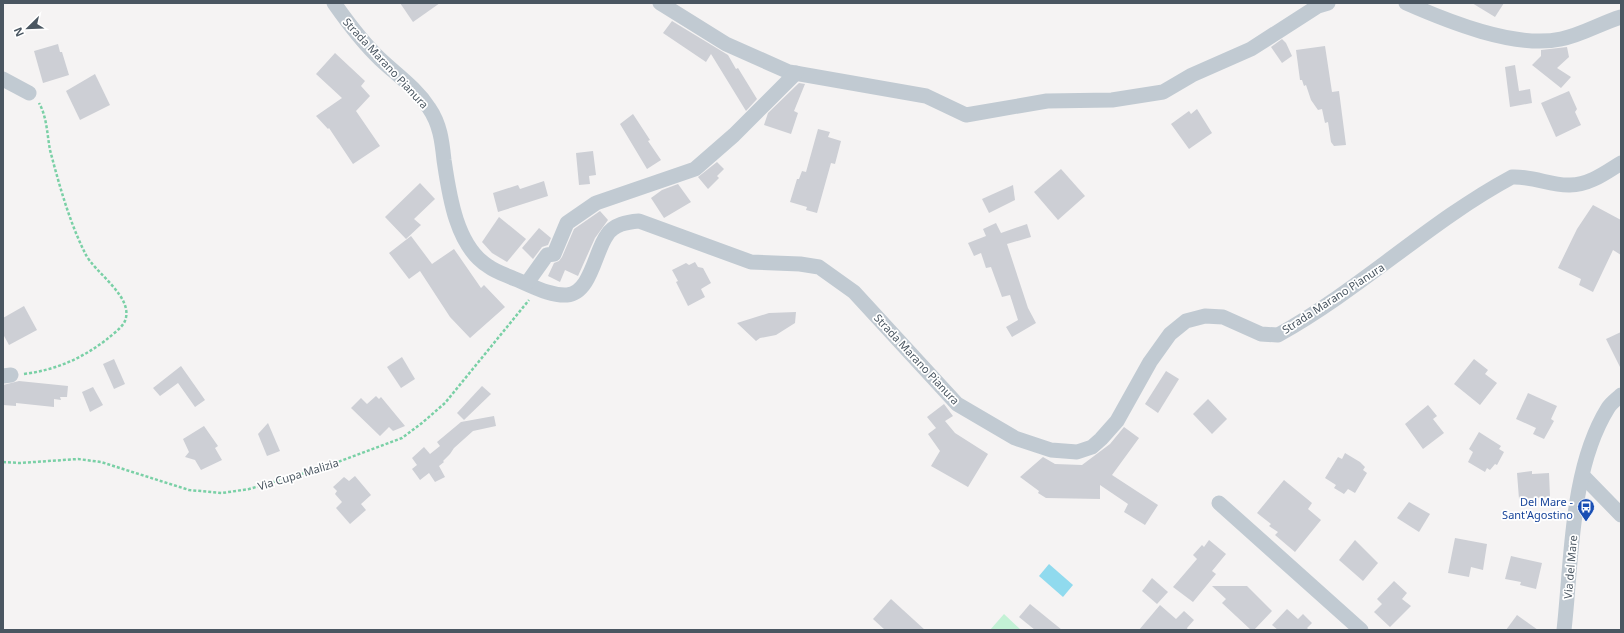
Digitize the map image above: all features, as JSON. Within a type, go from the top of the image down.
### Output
[{"type":"street","name":"Strada Marano Pianura","points":[[334,3],[352,29],[380,59],[404,79],[430,108],[440,130],[449,192],[456,219],[469,246],[487,266],[529,290],[555,295],[569,295],[585,285],[607,234],[617,226],[627,222],[639,221],[750,262],[800,264],[819,267],[854,292],[957,404],[1015,438],[1051,450],[1077,452],[1092,447],[1117,421],[1150,362],[1170,334],[1186,321],[1205,316],[1223,317],[1261,334],[1278,335],[1296,325],[1364,279],[1430,230],[1512,177],[1526,176],[1569,186],[1585,184],[1621,164]]},
{"type":"street","points":[[660,3],[726,44],[789,72],[926,96],[966,115],[1047,101],[1112,100],[1163,92],[1192,75],[1250,48],[1318,6],[1328,3]]},
{"type":"street","points":[[1406,3],[1444,20],[1513,39],[1535,42],[1562,40],[1621,17]]},
{"type":"street","points":[[529,290],[547,255],[554,254],[567,223],[596,203],[695,168],[734,135],[796,73]]},
{"type":"street","points":[[3,79],[29,93]]},
{"type":"street","name":"Via del Mare","points":[[1564,630],[1573,533],[1582,476],[1589,446],[1609,406],[1621,395]]},
{"type":"street","points":[[1582,476],[1621,515]]},
{"type":"street","points":[[1219,503],[1361,630]]},
{"type":"path","points":[[7,376],[53,369],[81,356],[113,335],[124,322],[126,310],[116,288],[94,268],[85,254],[58,178],[49,144],[44,115],[40,104],[29,93]]},
{"type":"path","name":"Via Cupa Malizia","points":[[3,462],[20,463],[78,459],[101,462],[189,490],[222,493],[249,489],[319,469],[402,438],[422,423],[445,403],[529,290]]},
{"type":"green space","points":[[1004,614],[1021,630],[990,630]]},
{"type":"water","points":[[1049,564],[1073,585],[1063,597],[1039,576]]},
{"type":"building","points":[[400,3],[440,3],[413,22]]},
{"type":"building","points":[[1472,3],[1504,3],[1495,17]]},
{"type":"building","points":[[672,21],[728,55],[757,99],[746,111],[711,54],[706,62],[663,33]]},
{"type":"building","points":[[1282,39],[1286,43],[1292,56],[1282,63],[1271,47]]},
{"type":"building","points":[[58,44],[69,75],[43,83],[34,51]]},
{"type":"building","points":[[1325,46],[1332,92],[1339,91],[1346,145],[1334,146],[1331,142],[1328,122],[1325,123],[1322,109],[1318,110],[1311,100],[1306,85],[1304,86],[1302,80],[1300,80],[1296,50]]},
{"type":"building","points":[[1567,47],[1569,57],[1557,68],[1571,77],[1561,88],[1532,65],[1541,56],[1541,50]]},
{"type":"building","points":[[335,53],[365,81],[361,86],[370,96],[356,111],[380,146],[353,164],[329,128],[328,129],[316,116],[342,98],[316,74]]},
{"type":"building","points":[[1515,65],[1519,91],[1530,89],[1532,103],[1510,107],[1505,67]]},
{"type":"building","points":[[95,74],[110,105],[80,120],[66,91]]},
{"type":"building","points":[[799,83],[805,84],[794,111],[798,113],[791,134],[764,125],[768,113]]},
{"type":"building","points":[[1569,91],[1577,109],[1575,112],[1581,125],[1556,137],[1541,103]]},
{"type":"building","points":[[1197,109],[1212,133],[1189,149],[1171,124],[1189,111],[1191,114]]},
{"type":"building","points":[[633,114],[650,140],[648,141],[661,160],[647,169],[620,124]]},
{"type":"building","points":[[818,129],[830,132],[828,137],[841,141],[835,164],[831,163],[817,213],[806,210],[807,207],[790,202],[797,179],[799,179],[802,171],[806,172]]},
{"type":"building","points":[[593,151],[596,175],[589,176],[590,184],[579,185],[576,153]]},
{"type":"building","points":[[717,162],[724,169],[717,176],[719,178],[708,189],[698,177]]},
{"type":"building","points":[[1061,169],[1085,196],[1058,220],[1034,192]]},
{"type":"building","points":[[544,181],[548,196],[498,212],[493,193],[518,185],[520,189]]},
{"type":"building","points":[[420,183],[435,199],[414,219],[421,225],[406,239],[385,217]]},
{"type":"building","points":[[678,184],[691,202],[664,218],[651,198],[662,190]]},
{"type":"building","points":[[1013,185],[1015,200],[989,213],[982,199]]},
{"type":"building","points":[[1593,205],[1621,220],[1621,255],[1613,250],[1593,292],[1579,285],[1581,279],[1558,268],[1577,229]]},
{"type":"building","points":[[600,211],[608,220],[595,238],[578,276],[565,270],[560,282],[548,276],[554,263],[559,261],[562,257],[574,229]]},
{"type":"building","points":[[499,217],[526,239],[507,262],[492,253],[482,242]]},
{"type":"building","points":[[996,223],[1001,233],[1027,224],[1031,237],[1007,244],[1028,308],[1036,323],[1012,337],[1006,327],[1018,320],[1010,295],[1002,297],[991,267],[986,268],[981,253],[974,256],[968,243],[986,236],[983,229]]},
{"type":"building","points":[[539,228],[551,238],[548,245],[542,247],[533,259],[522,248]]},
{"type":"building","points":[[411,236],[432,264],[454,249],[481,288],[484,285],[505,307],[470,338],[450,317],[420,271],[409,279],[389,253]]},
{"type":"building","points":[[695,262],[698,267],[703,268],[711,283],[701,289],[705,297],[688,306],[676,282],[678,281],[672,270],[686,263],[689,265]]},
{"type":"building","points":[[24,306],[37,330],[9,345],[3,334],[3,318]]},
{"type":"building","points":[[796,312],[795,323],[776,335],[760,338],[756,341],[737,323],[769,313]]},
{"type":"building","points":[[1621,332],[1621,369],[1606,339]]},
{"type":"building","points":[[402,357],[415,379],[401,388],[387,367]]},
{"type":"building","points":[[114,359],[125,384],[114,389],[103,364]]},
{"type":"building","points":[[1474,359],[1488,370],[1485,374],[1497,383],[1480,405],[1454,384]]},
{"type":"building","points":[[181,366],[205,400],[195,407],[178,383],[160,396],[153,388]]},
{"type":"building","points":[[1166,371],[1179,379],[1158,413],[1145,404]]},
{"type":"building","points":[[19,381],[68,386],[67,397],[60,397],[61,400],[54,399],[54,407],[16,403],[16,406],[3,405],[3,385]]},
{"type":"building","points":[[482,386],[491,394],[464,420],[457,413]]},
{"type":"building","points":[[93,387],[103,405],[90,412],[82,392]]},
{"type":"building","points":[[1528,393],[1557,406],[1551,419],[1554,421],[1544,439],[1533,434],[1536,428],[1516,419]]},
{"type":"building","points":[[376,396],[379,399],[381,397],[405,426],[393,431],[389,427],[380,436],[351,408],[361,398],[367,404]]},
{"type":"building","points":[[1208,399],[1227,419],[1212,434],[1193,414]]},
{"type":"building","points":[[944,404],[953,416],[945,421],[955,433],[988,454],[968,487],[931,466],[940,451],[928,434],[936,428],[927,417]]},
{"type":"building","points":[[1428,405],[1437,416],[1433,419],[1444,433],[1423,449],[1405,424]]},
{"type":"building","points":[[494,416],[496,426],[473,431],[454,448],[443,461],[444,462],[439,466],[445,477],[435,482],[429,473],[420,480],[412,469],[417,465],[412,458],[424,447],[430,454],[440,446],[437,442],[461,422]]},
{"type":"building","points":[[268,423],[280,451],[267,456],[258,434]]},
{"type":"building","points":[[204,426],[218,446],[215,448],[222,460],[201,470],[195,460],[185,457],[189,452],[183,439]]},
{"type":"building","points":[[1124,427],[1139,438],[1112,475],[1158,505],[1145,525],[1124,512],[1128,504],[1100,485],[1100,499],[1046,498],[1020,477],[1043,457],[1055,464],[1082,465],[1110,444]]},
{"type":"building","points":[[1479,432],[1501,446],[1499,449],[1504,452],[1497,465],[1495,464],[1490,470],[1487,468],[1485,472],[1468,462],[1473,452],[1469,449]]},
{"type":"building","points":[[1345,453],[1360,462],[1365,467],[1363,470],[1367,473],[1355,493],[1348,489],[1344,494],[1334,488],[1336,485],[1325,478],[1338,457],[1342,459]]},
{"type":"building","points":[[1532,471],[1532,474],[1549,473],[1550,497],[1519,499],[1517,473]]},
{"type":"building","points":[[355,476],[371,495],[361,504],[366,510],[350,524],[336,508],[342,502],[335,494],[337,491],[333,487],[344,477],[349,481]]},
{"type":"building","points":[[1284,480],[1312,503],[1308,509],[1321,520],[1295,552],[1275,535],[1278,532],[1269,526],[1271,524],[1257,513]]},
{"type":"building","points":[[1409,502],[1430,514],[1419,532],[1397,518]]},
{"type":"building","points":[[1455,538],[1487,544],[1483,570],[1471,567],[1469,577],[1448,573]]},
{"type":"building","points":[[1209,540],[1226,554],[1212,571],[1216,574],[1193,602],[1173,587],[1197,559],[1193,555],[1202,545],[1204,547]]},
{"type":"building","points":[[1355,540],[1378,563],[1363,581],[1339,560]]},
{"type":"building","points":[[1511,556],[1542,563],[1536,589],[1520,585],[1521,582],[1505,579]]},
{"type":"building","points":[[1152,578],[1168,592],[1157,604],[1142,591]]},
{"type":"building","points":[[1394,581],[1407,593],[1402,599],[1411,606],[1390,627],[1374,612],[1382,604],[1377,599]]},
{"type":"building","points":[[1212,586],[1247,586],[1272,611],[1254,630],[1251,630],[1222,603],[1226,599]]},
{"type":"building","points":[[891,599],[925,630],[885,630],[873,619]]},
{"type":"building","points":[[1030,604],[1062,630],[1035,630],[1019,617]]},
{"type":"building","points":[[1160,605],[1176,619],[1184,611],[1194,620],[1187,628],[1188,630],[1139,630]]},
{"type":"building","points":[[1287,609],[1298,619],[1303,614],[1312,623],[1307,628],[1309,630],[1278,630],[1272,625]]},
{"type":"building","points":[[1517,615],[1538,630],[1506,630]]},
{"type":"place","name":"Del Mare - Sant'Agostino","points":[[1586,522]]}]
